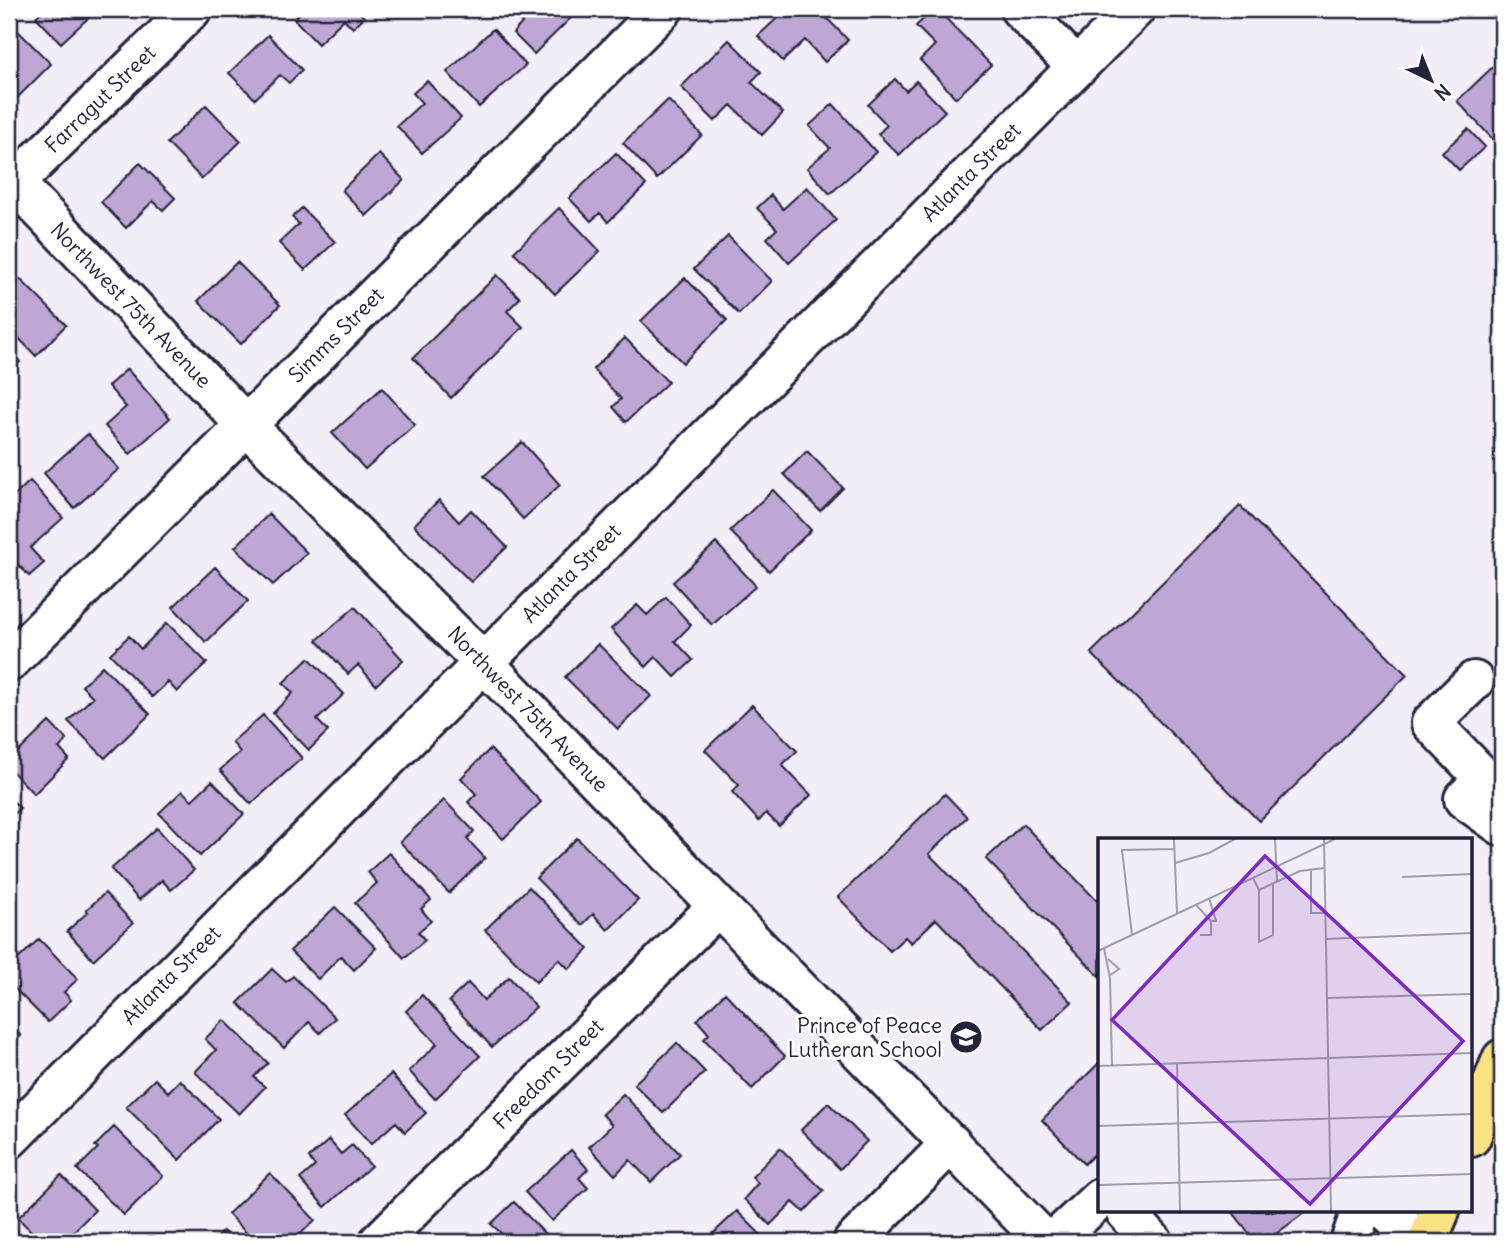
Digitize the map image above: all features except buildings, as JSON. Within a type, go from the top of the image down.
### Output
[{"type":"main road","points":[[1473,1124],[1502,1059]]},
{"type":"main road","points":[[1424,1242],[1439,1212]]},
{"type":"street","name":"Farragut Street","points":[[11,183],[192,9]]},
{"type":"street","name":"Simms Street","points":[[9,662],[663,9]]},
{"type":"street","points":[[1020,9],[1076,66]]},
{"type":"street","name":"Atlanta Street","points":[[9,1139],[1135,9]]},
{"type":"street","name":"Northwest 75th Avenue","points":[[11,183],[246,425],[483,662],[1046,1242]]},
{"type":"street","points":[[1474,681],[1431,723],[1484,788],[1502,826]]},
{"type":"street","name":"Freedom Street","points":[[379,1242],[718,906]]},
{"type":"street","points":[[853,1242],[951,1143]]},
{"type":"street","points":[[1053,1242],[1098,1200]]},
{"type":"street","points":[[1126,1212],[1153,1242]]},
{"type":"street","points":[[1350,1242],[1361,1212]]},
{"type":"street","points":[[1388,1212],[1424,1242]]},
{"type":"place","name":"Prince of Peace Lutheran School","points":[[966,1037]]}]
